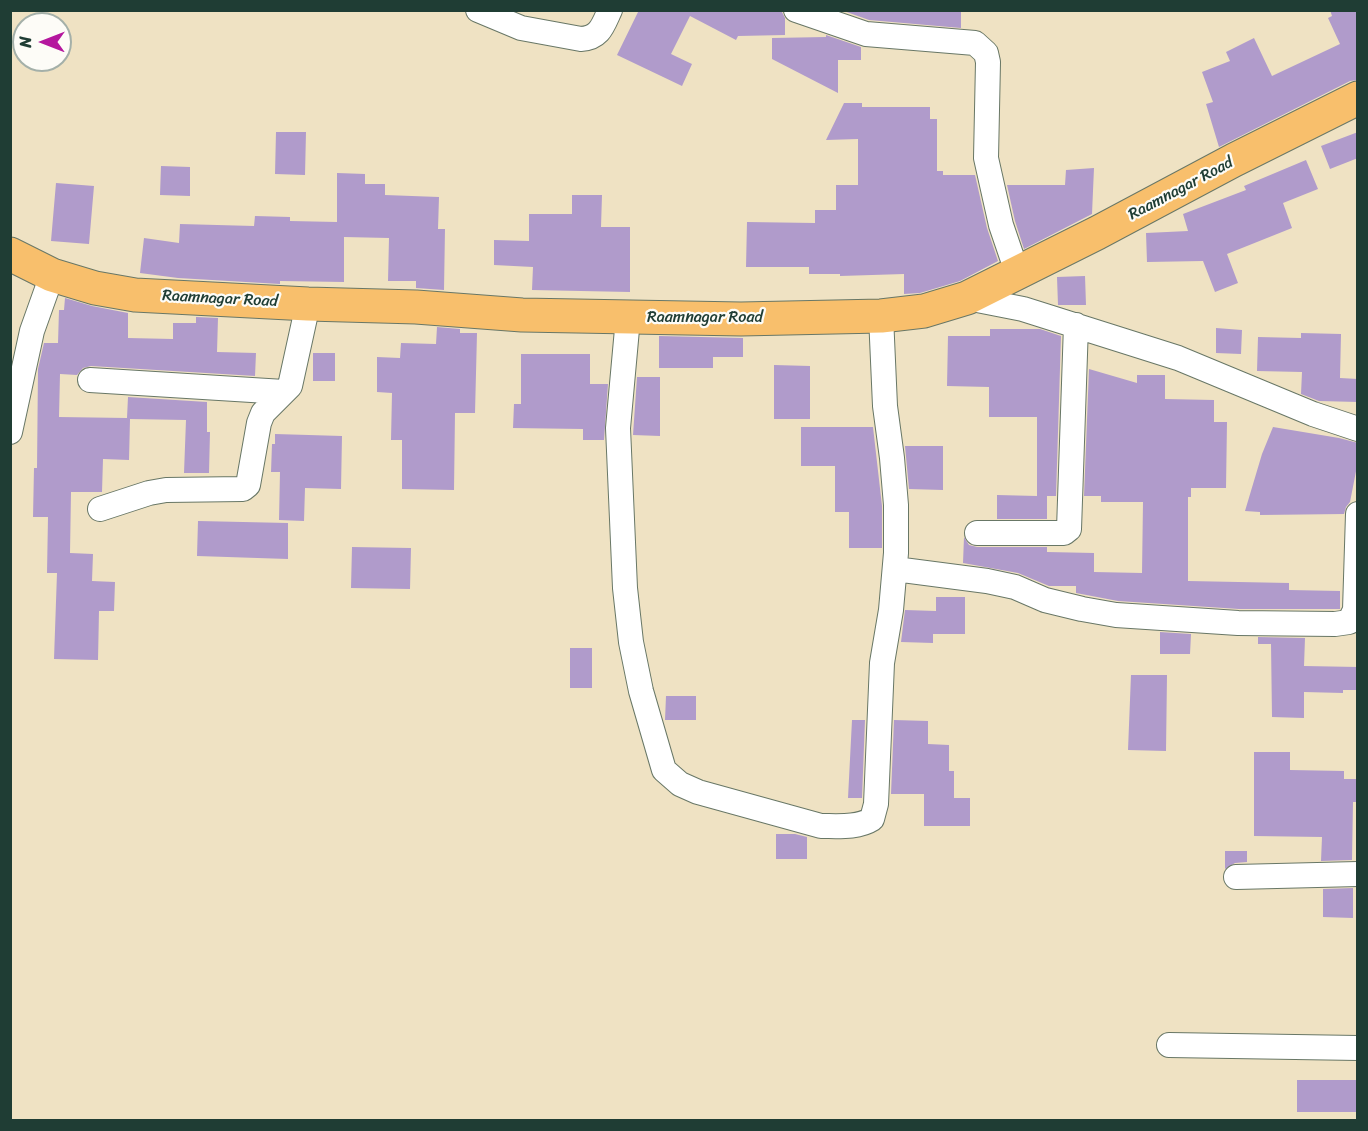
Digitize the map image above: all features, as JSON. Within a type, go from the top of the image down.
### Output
[{"type":"highway","name":"Raamnagar Road","points":[[10,254],[52,275],[95,288],[135,294],[308,304],[416,307],[522,315],[796,319],[881,316],[924,311],[967,298],[1358,98]]},
{"type":"street","points":[[478,10],[520,27],[581,39],[590,38],[600,32],[610,10]]},
{"type":"street","points":[[796,10],[866,34],[975,43],[986,52],[988,62],[986,158],[1001,225],[1017,273]]},
{"type":"street","points":[[10,432],[32,331],[52,275]]},
{"type":"street","points":[[967,298],[1023,309],[1178,358],[1313,414],[1358,429]]},
{"type":"street","points":[[100,509],[158,492],[245,487],[250,481],[261,417],[290,386],[308,304]]},
{"type":"street","points":[[628,318],[618,428],[625,588],[631,642],[641,691],[664,770],[680,784],[717,798],[821,826],[864,824],[872,819],[876,804],[882,663],[895,569],[896,505],[885,406],[881,316]]},
{"type":"street","points":[[976,533],[1064,533],[1069,529],[1076,326]]},
{"type":"street","points":[[90,380],[284,392]]},
{"type":"street","points":[[895,569],[987,581],[1015,587],[1045,600],[1116,615],[1238,623],[1335,624],[1349,622],[1355,610],[1358,514]]},
{"type":"street","points":[[1236,877],[1358,874]]},
{"type":"street","points":[[1169,1046],[1358,1048]]},
{"type":"building","points":[[639,10],[782,12],[785,18],[785,35],[738,36],[736,40],[690,16],[671,54],[692,64],[682,86],[617,55]]},
{"type":"building","points":[[841,10],[961,10],[961,28],[869,20]]},
{"type":"building","points":[[1330,10],[1358,10],[1358,80],[1350,81],[1219,147],[1206,104],[1213,102],[1202,72],[1230,61],[1226,52],[1254,38],[1272,76],[1340,44],[1328,18],[1332,16]]},
{"type":"building","points":[[826,35],[861,47],[861,60],[838,60],[838,93],[772,59],[772,38],[826,37]]},
{"type":"building","points":[[844,103],[862,103],[862,107],[930,107],[930,119],[937,119],[937,171],[943,171],[943,175],[975,175],[987,228],[998,261],[960,281],[920,293],[904,294],[904,274],[840,276],[840,274],[809,274],[809,267],[746,267],[747,222],[815,223],[815,210],[836,210],[836,185],[858,185],[858,139],[826,140]]},
{"type":"building","points":[[276,132],[306,132],[305,175],[275,174]]},
{"type":"building","points":[[1358,132],[1358,158],[1330,169],[1321,146]]},
{"type":"building","points":[[1306,160],[1318,189],[1283,203],[1292,228],[1227,254],[1238,283],[1215,292],[1203,261],[1147,262],[1146,233],[1188,231],[1183,214],[1246,190],[1244,186]]},
{"type":"building","points":[[161,166],[190,167],[190,196],[160,195]]},
{"type":"building","points":[[1094,168],[1092,214],[1024,249],[1007,185],[1065,185],[1066,170]]},
{"type":"building","points":[[337,173],[365,174],[365,184],[385,184],[385,195],[439,197],[438,229],[445,229],[444,290],[416,288],[416,281],[388,281],[389,238],[344,237],[344,282],[280,281],[280,284],[178,278],[140,273],[144,238],[179,243],[180,224],[254,226],[255,216],[290,217],[290,221],[337,222]]},
{"type":"building","points":[[56,183],[94,186],[89,244],[51,241]]},
{"type":"building","points":[[572,195],[602,195],[601,227],[630,227],[630,292],[532,290],[533,267],[494,265],[494,240],[529,241],[529,214],[572,214]]},
{"type":"building","points":[[1085,276],[1086,305],[1058,305],[1057,277]]},
{"type":"building","points":[[65,298],[128,313],[128,338],[173,339],[173,323],[196,323],[196,317],[218,318],[217,352],[256,353],[255,376],[91,366],[83,368],[77,375],[60,374],[59,417],[127,418],[128,397],[207,402],[207,432],[210,432],[209,473],[184,473],[186,420],[130,419],[129,460],[103,459],[102,492],[71,492],[70,553],[93,554],[92,581],[115,582],[114,611],[99,611],[98,660],[54,659],[57,573],[47,573],[48,517],[33,517],[34,468],[37,468],[38,369],[44,343],[58,343],[59,310],[64,310]]},
{"type":"building","points":[[437,327],[460,329],[460,333],[477,333],[475,413],[455,413],[454,490],[402,489],[402,440],[391,440],[392,393],[377,392],[377,357],[400,358],[401,343],[436,344]]},
{"type":"building","points":[[1216,328],[1242,330],[1241,354],[1216,353]]},
{"type":"building","points":[[990,329],[1040,329],[1061,336],[1056,496],[1047,496],[1047,519],[997,519],[997,495],[1037,496],[1037,417],[989,417],[989,387],[947,386],[948,336],[990,336]]},
{"type":"building","points":[[1301,333],[1341,334],[1340,378],[1358,379],[1358,402],[1319,401],[1301,394],[1302,372],[1257,371],[1258,337],[1301,338]]},
{"type":"building","points":[[659,336],[743,338],[743,357],[713,357],[713,368],[659,368]]},
{"type":"building","points":[[313,353],[335,353],[335,381],[313,381]]},
{"type":"building","points":[[521,354],[590,354],[590,384],[608,384],[604,440],[583,440],[583,429],[513,428],[514,404],[521,404]]},
{"type":"building","points":[[774,365],[810,366],[810,419],[774,419]]},
{"type":"building","points":[[1089,369],[1137,383],[1137,375],[1165,375],[1165,399],[1214,400],[1214,422],[1227,422],[1226,488],[1191,488],[1191,497],[1188,497],[1188,581],[1289,583],[1289,590],[1340,591],[1340,609],[1239,609],[1118,601],[1076,593],[1076,586],[1049,586],[1018,573],[963,563],[964,537],[969,545],[977,547],[1047,547],[1047,552],[1094,553],[1094,572],[1142,573],[1143,502],[1101,502],[1101,496],[1084,496]]},
{"type":"building","points":[[637,377],[660,377],[660,436],[633,435]]},
{"type":"building","points":[[801,427],[873,427],[882,506],[882,548],[849,548],[849,512],[835,512],[835,466],[801,466]]},
{"type":"building","points":[[1273,427],[1358,443],[1358,461],[1350,502],[1344,514],[1260,515],[1260,512],[1245,511],[1262,454]]},
{"type":"building","points":[[275,434],[342,436],[341,489],[305,488],[304,521],[279,520],[280,472],[271,472],[272,444],[275,444]]},
{"type":"building","points":[[905,446],[943,446],[943,490],[909,489]]},
{"type":"building","points":[[198,521],[288,523],[288,559],[197,556]]},
{"type":"building","points":[[352,547],[411,548],[410,589],[351,588]]},
{"type":"building","points":[[936,597],[965,597],[965,634],[933,634],[933,643],[901,642],[905,610],[936,611]]},
{"type":"building","points":[[1160,632],[1191,634],[1190,654],[1160,654]]},
{"type":"building","points":[[1258,637],[1305,638],[1304,666],[1358,667],[1358,690],[1343,690],[1343,693],[1304,692],[1304,718],[1272,717],[1271,644],[1258,644]]},
{"type":"building","points":[[570,648],[592,648],[592,688],[570,688]]},
{"type":"building","points":[[1131,675],[1167,675],[1166,751],[1128,750]]},
{"type":"building","points":[[666,696],[696,696],[696,720],[665,720]]},
{"type":"building","points":[[852,720],[865,720],[862,798],[848,798]]},
{"type":"building","points":[[894,720],[928,721],[928,744],[949,745],[949,771],[954,771],[954,798],[970,798],[970,826],[924,826],[924,794],[891,794]]},
{"type":"building","points":[[1254,752],[1290,752],[1290,770],[1344,771],[1344,779],[1358,779],[1358,802],[1353,802],[1352,860],[1321,861],[1322,837],[1254,836]]},
{"type":"building","points":[[776,834],[795,834],[807,837],[807,859],[776,859]]},
{"type":"building","points":[[1225,851],[1247,851],[1247,862],[1235,863],[1225,869]]},
{"type":"building","points":[[1353,888],[1353,918],[1323,917],[1323,889]]},
{"type":"building","points":[[1297,1080],[1358,1080],[1358,1112],[1297,1112]]}]
